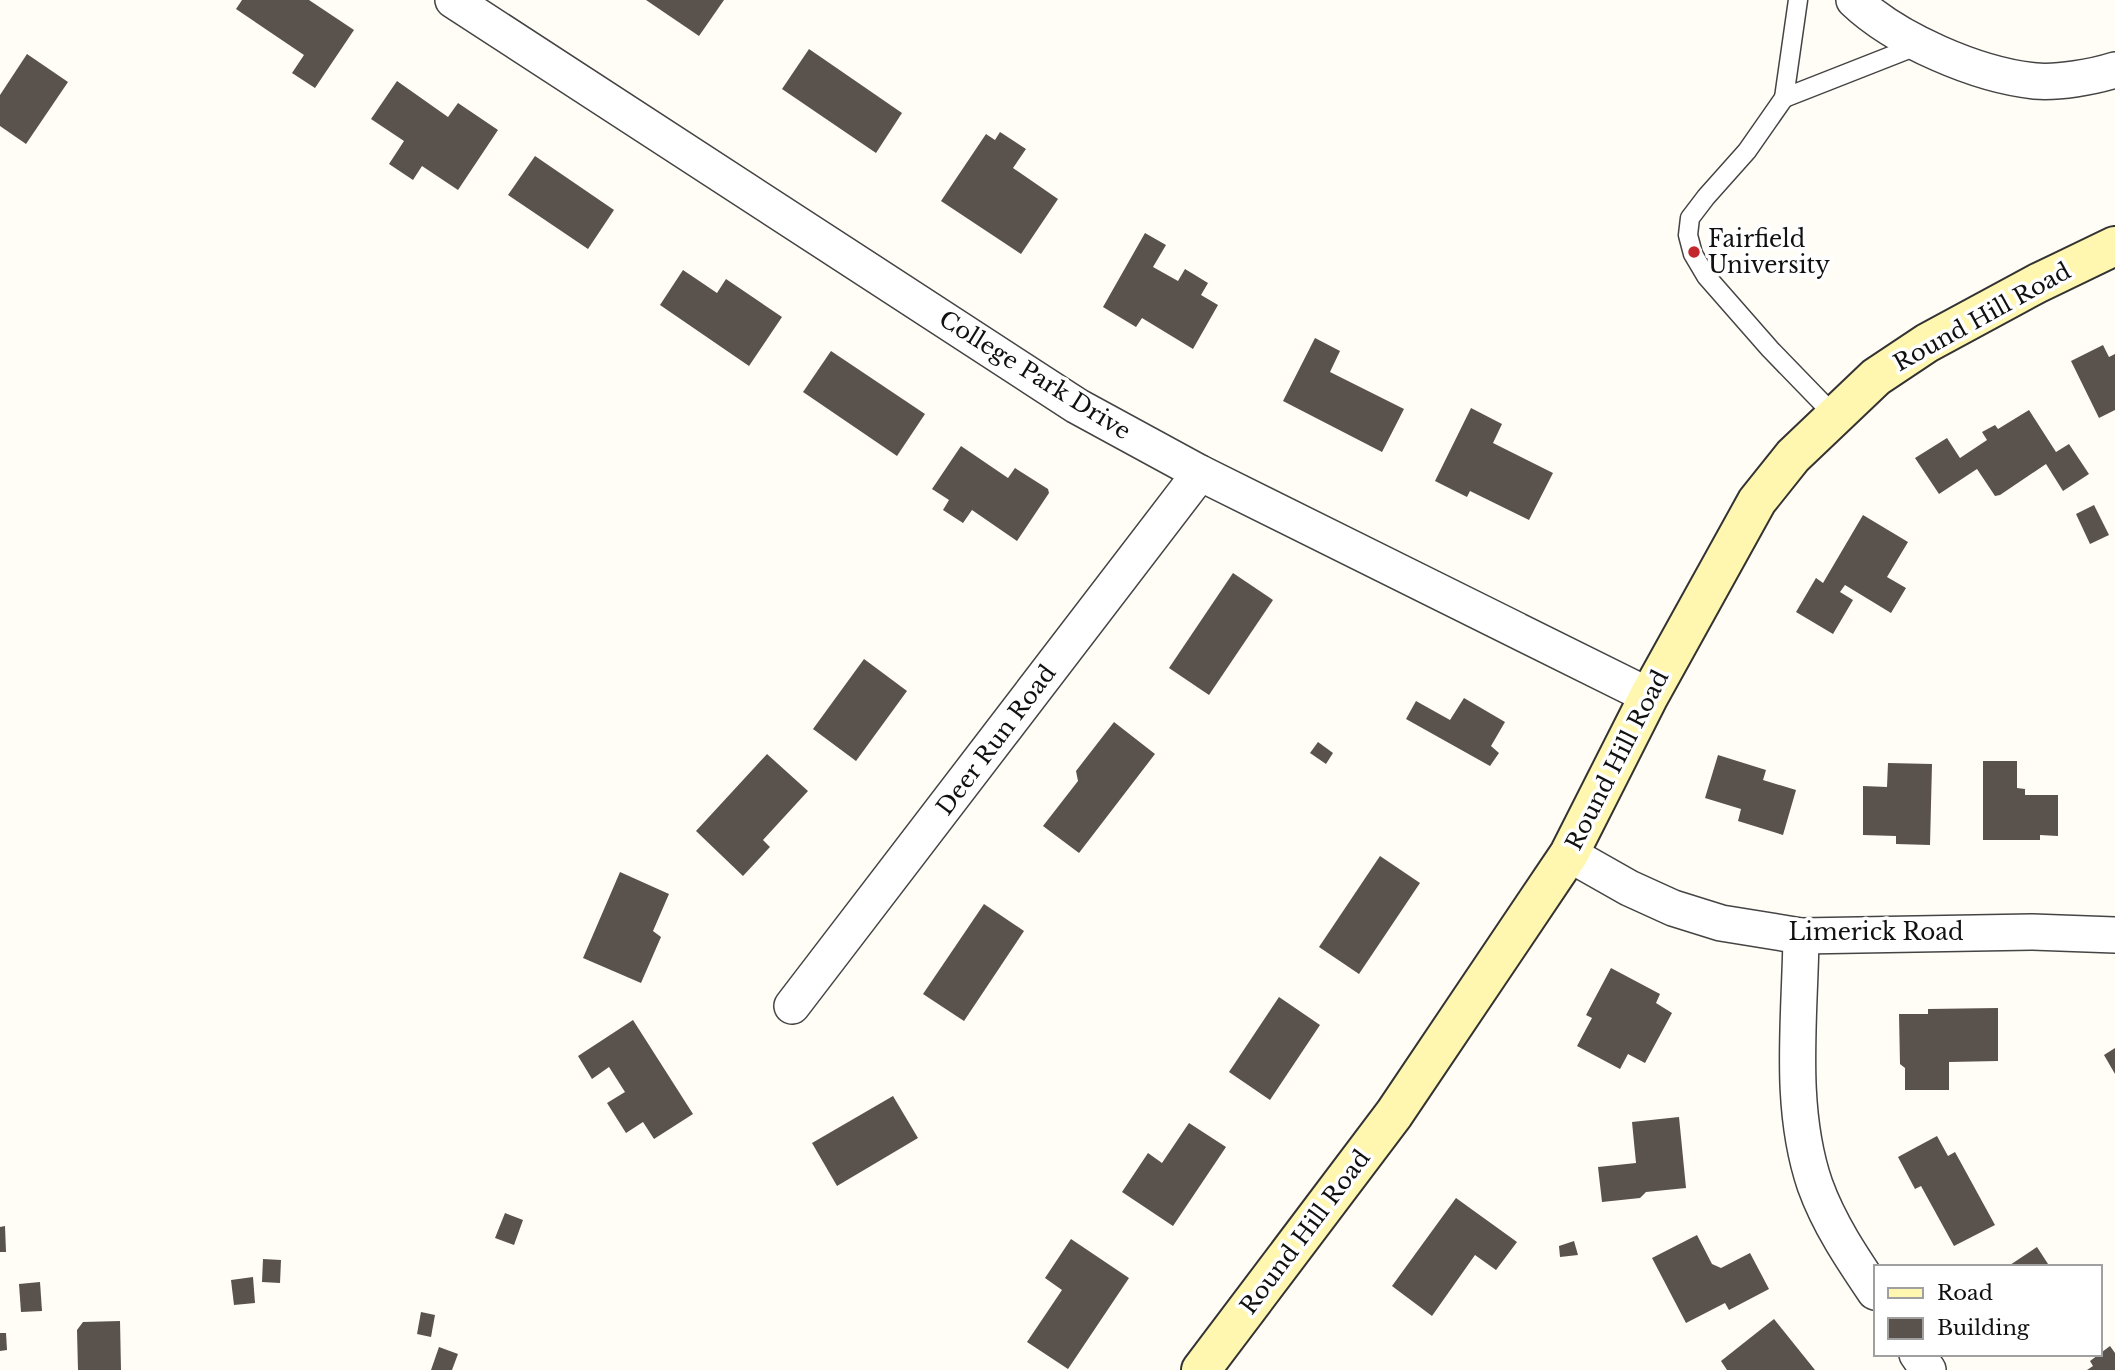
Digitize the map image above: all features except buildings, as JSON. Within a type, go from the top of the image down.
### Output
[{"type":"main road","name":"Round Hill Road","points":[[1201,1370],[1394,1114],[1569,855],[1649,696],[1757,501],[1793,456],[1833,415],[1876,377],[1927,343],[2038,283],[2115,246]]},
{"type":"street","name":"College Park Drive","points":[[453,0],[1077,406],[1200,473],[1649,696]]},
{"type":"street","points":[[1854,0],[1919,45],[1986,70],[2036,81],[2097,76],[2115,70]]},
{"type":"street","name":"Deer Run Road","points":[[792,1006],[1200,473]]},
{"type":"street","name":"Limerick Road","points":[[1569,855],[1629,888],[1673,908],[1721,923],[1801,936],[2032,932],[2115,935]]},
{"type":"street","points":[[1801,936],[1798,1092],[1807,1153],[1815,1185],[1829,1216],[1843,1244],[1874,1290]]},
{"type":"lane","points":[[1798,0],[1784,97],[1747,151],[1690,218],[1688,235],[1693,254],[1706,276],[1833,415]]},
{"type":"lane","points":[[1784,97],[1919,45]]},
{"type":"place","name":"Fairfield University","points":[[1694,252]]}]
